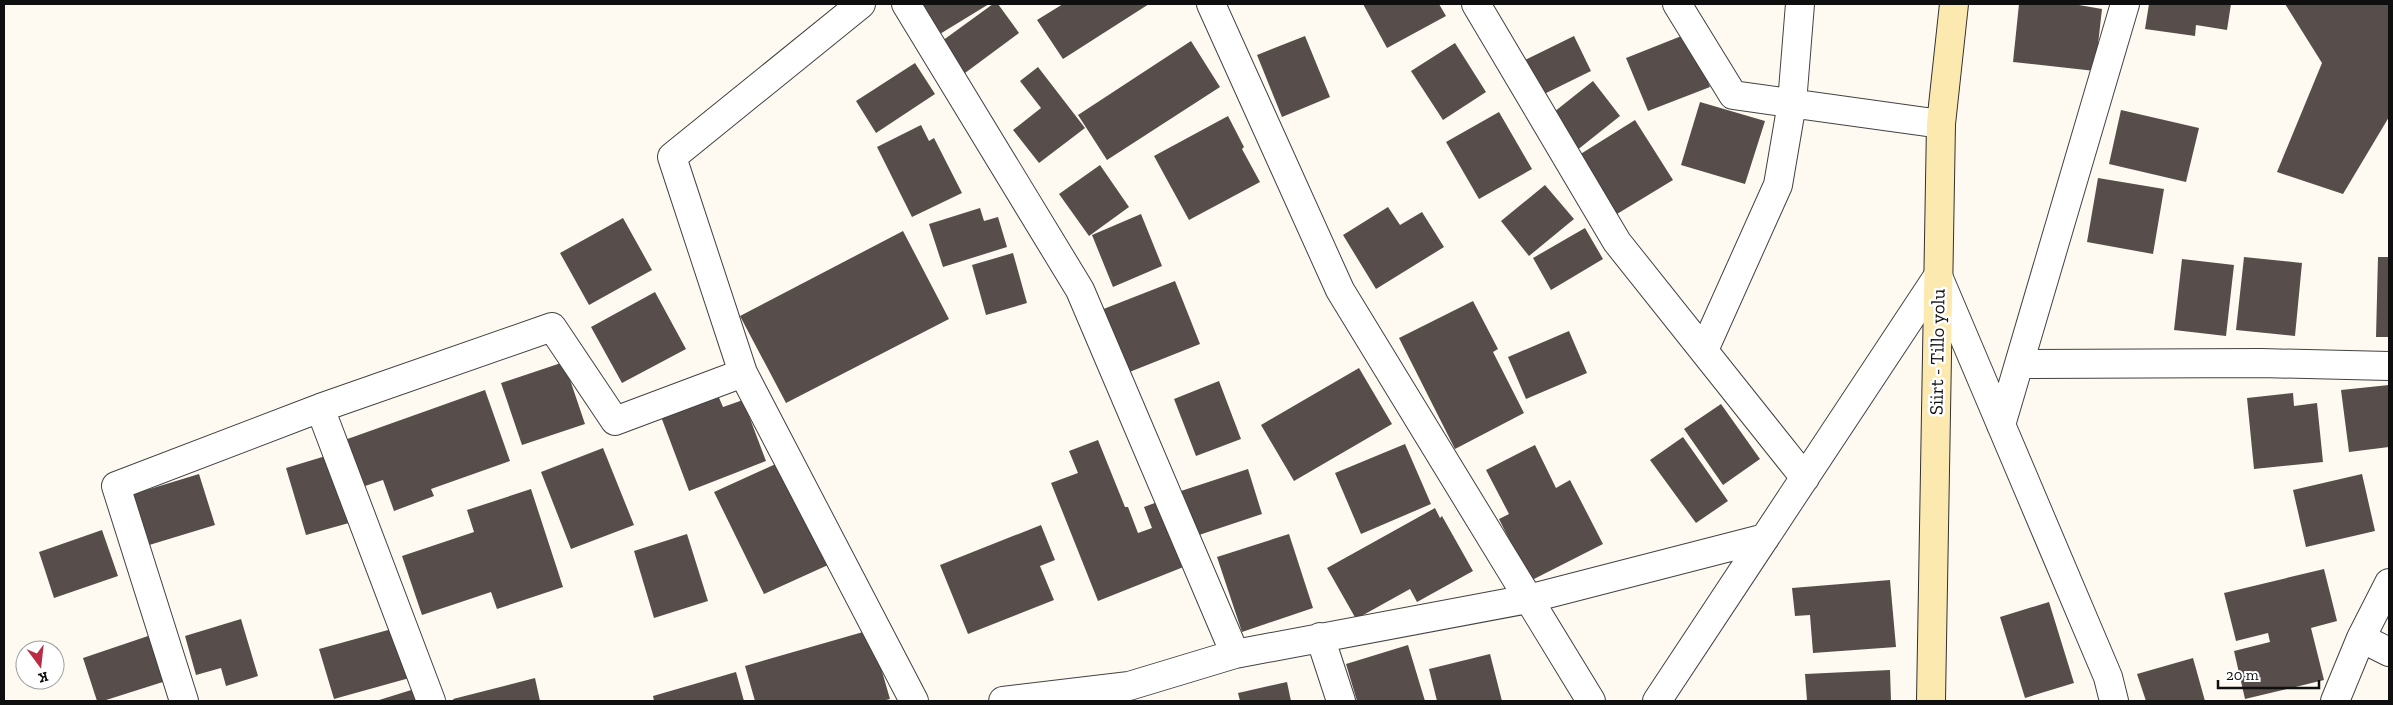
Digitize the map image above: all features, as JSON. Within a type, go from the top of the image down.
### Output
[{"type":"main road","name":"Siirt - Tillo yolu","points":[[1932,701],[1941,124],[1954,4]]},
{"type":"street","points":[[861,4],[672,157],[743,373],[914,701]]},
{"type":"street","points":[[906,4],[1080,290],[1235,654]]},
{"type":"street","points":[[1211,4],[1340,290],[1591,701]]},
{"type":"street","points":[[1476,4],[1617,242],[1805,478]]},
{"type":"street","points":[[1677,4],[1733,95],[1941,124]]},
{"type":"street","points":[[1704,350],[1778,185],[1792,104],[1800,4]]},
{"type":"street","points":[[2001,425],[2125,4]]},
{"type":"street","points":[[1938,276],[2108,677],[2114,701]]},
{"type":"street","points":[[1657,701],[1938,276]]},
{"type":"street","points":[[184,701],[116,486],[320,408],[552,327],[615,421],[743,373]]},
{"type":"street","points":[[2019,364],[2260,363],[2389,366]]},
{"type":"street","points":[[320,408],[431,701]]},
{"type":"street","points":[[1003,701],[1129,686],[1235,654],[1528,599],[1765,538]]},
{"type":"street","points":[[2335,701],[2361,638],[2389,583]]},
{"type":"street","points":[[1320,637],[1341,701]]},
{"type":"street","points":[[2361,638],[2389,652]]},
{"type":"building","points":[[914,4],[989,4],[935,37]]},
{"type":"building","points":[[993,4],[998,4],[1019,33],[965,73],[942,41]]},
{"type":"building","points":[[1063,4],[1149,4],[1063,59],[1037,20]]},
{"type":"building","points":[[1363,4],[1439,4],[1446,16],[1387,48]]},
{"type":"building","points":[[2019,4],[2073,4],[2102,9],[2095,71],[2013,62]]},
{"type":"building","points":[[2149,4],[2231,4],[2227,30],[2196,25],[2195,36],[2145,29]]},
{"type":"building","points":[[2285,4],[2389,4],[2389,117],[2343,194],[2277,172],[2322,63]]},
{"type":"building","points":[[1689,33],[1710,87],[1648,111],[1626,58]]},
{"type":"building","points":[[1305,36],[1330,97],[1282,117],[1257,55]]},
{"type":"building","points":[[1574,36],[1591,71],[1538,97],[1521,62]]},
{"type":"building","points":[[1191,41],[1220,87],[1107,160],[1078,115]]},
{"type":"building","points":[[1455,43],[1486,92],[1443,120],[1411,71]]},
{"type":"building","points":[[915,63],[935,94],[876,133],[856,101]]},
{"type":"building","points":[[1038,67],[1085,128],[1039,163],[1013,130],[1041,108],[1020,81]]},
{"type":"building","points":[[1593,81],[1620,116],[1576,151],[1549,116]]},
{"type":"building","points":[[1700,102],[1765,121],[1745,184],[1681,165]]},
{"type":"building","points":[[2121,110],[2199,128],[2186,182],[2109,164]]},
{"type":"building","points":[[1499,112],[1532,169],[1479,199],[1446,142]]},
{"type":"building","points":[[1228,116],[1244,147],[1242,149],[1260,182],[1189,220],[1154,156]]},
{"type":"building","points":[[1635,120],[1673,180],[1617,214],[1579,155]]},
{"type":"building","points":[[921,125],[929,141],[934,138],[962,193],[912,217],[877,147]]},
{"type":"building","points":[[1100,165],[1129,207],[1089,236],[1059,194]]},
{"type":"building","points":[[2098,178],[2164,189],[2153,254],[2087,242]]},
{"type":"building","points":[[1545,185],[1574,219],[1529,256],[1501,221]]},
{"type":"building","points":[[1388,207],[1400,225],[1422,212],[1444,247],[1376,289],[1343,235]]},
{"type":"building","points":[[980,208],[984,221],[998,217],[1007,247],[943,267],[929,224]]},
{"type":"building","points":[[1141,214],[1162,266],[1113,287],[1092,235]]},
{"type":"building","points":[[623,218],[652,270],[589,305],[560,253]]},
{"type":"building","points":[[1585,228],[1603,259],[1551,290],[1533,258]]},
{"type":"building","points":[[903,231],[949,319],[786,403],[740,316]]},
{"type":"building","points":[[1013,253],[1027,303],[986,315],[972,265]]},
{"type":"building","points":[[2244,257],[2302,263],[2295,336],[2236,330]]},
{"type":"building","points":[[2378,257],[2389,257],[2389,337],[2376,337]]},
{"type":"building","points":[[2182,259],[2234,265],[2226,336],[2174,330]]},
{"type":"building","points":[[1175,281],[1200,344],[1127,373],[1101,310]]},
{"type":"building","points":[[655,292],[686,349],[622,383],[591,327]]},
{"type":"building","points":[[1473,301],[1498,349],[1493,352],[1524,413],[1455,449],[1399,338]]},
{"type":"building","points":[[1569,331],[1587,373],[1526,399],[1508,357]]},
{"type":"building","points":[[564,362],[585,424],[522,445],[501,383]]},
{"type":"building","points":[[1359,368],[1392,424],[1294,481],[1261,425]]},
{"type":"building","points":[[1219,381],[1241,439],[1196,456],[1174,399]]},
{"type":"building","points":[[2389,385],[2389,447],[2349,452],[2341,390]]},
{"type":"building","points":[[485,390],[510,461],[431,489],[434,496],[394,511],[383,480],[356,489],[339,442]]},
{"type":"building","points":[[717,393],[723,407],[743,400],[766,461],[689,491],[660,414]]},
{"type":"building","points":[[2293,393],[2294,406],[2317,403],[2323,462],[2254,469],[2247,398]]},
{"type":"building","points":[[1721,404],[1760,459],[1723,485],[1684,429]]},
{"type":"building","points":[[1683,437],[1728,501],[1696,523],[1650,460]]},
{"type":"building","points":[[1098,440],[1125,507],[1128,507],[1138,533],[1152,528],[1144,507],[1160,501],[1186,566],[1098,601],[1051,483],[1078,473],[1069,451]]},
{"type":"building","points":[[1405,444],[1431,504],[1361,534],[1335,473]]},
{"type":"building","points":[[1535,445],[1556,488],[1570,480],[1603,544],[1530,581],[1499,519],[1509,514],[1486,470]]},
{"type":"building","points":[[603,448],[634,525],[571,549],[541,472]]},
{"type":"building","points":[[329,455],[349,523],[306,535],[286,468]]},
{"type":"building","points":[[780,462],[828,565],[764,594],[714,492]]},
{"type":"building","points":[[1248,469],[1262,514],[1196,536],[1181,491]]},
{"type":"building","points":[[199,474],[215,525],[146,546],[130,495]]},
{"type":"building","points":[[2362,474],[2375,531],[2306,547],[2293,490]]},
{"type":"building","points":[[531,489],[563,587],[497,609],[491,592],[422,615],[402,556],[474,532],[467,510]]},
{"type":"building","points":[[1435,508],[1440,518],[1442,516],[1473,571],[1417,602],[1410,589],[1356,619],[1327,568]]},
{"type":"building","points":[[1041,525],[1055,560],[1040,566],[1054,600],[968,634],[940,565]]},
{"type":"building","points":[[102,530],[118,576],[54,598],[39,552]]},
{"type":"building","points":[[687,534],[708,601],[654,618],[634,551]]},
{"type":"building","points":[[1289,534],[1313,608],[1242,632],[1217,557]]},
{"type":"building","points":[[2324,569],[2337,621],[2311,628],[2324,680],[2245,699],[2234,651],[2270,642],[2268,633],[2236,641],[2224,593]]},
{"type":"building","points":[[1890,580],[1896,647],[1813,653],[1810,615],[1795,616],[1792,588]]},
{"type":"building","points":[[2049,602],[2074,683],[2025,698],[2000,617]]},
{"type":"building","points":[[241,619],[258,676],[226,686],[221,668],[196,675],[185,636]]},
{"type":"building","points":[[399,627],[413,677],[334,699],[319,649]]},
{"type":"building","points":[[870,630],[890,699],[882,701],[755,701],[745,666]]},
{"type":"building","points":[[151,635],[166,681],[103,701],[97,701],[83,658]]},
{"type":"building","points":[[1408,645],[1425,701],[1357,701],[1346,664]]},
{"type":"building","points":[[1490,654],[1502,701],[1437,701],[1429,669]]},
{"type":"building","points":[[2193,658],[2205,701],[2146,701],[2137,674]]},
{"type":"building","points":[[1890,670],[1891,701],[1807,701],[1805,674]]},
{"type":"building","points":[[736,672],[744,701],[654,701],[653,696]]},
{"type":"building","points":[[535,678],[540,701],[454,701],[453,699]]},
{"type":"building","points":[[1287,682],[1291,701],[1240,701],[1238,693]]},
{"type":"building","points":[[424,686],[428,701],[376,701]]}]
